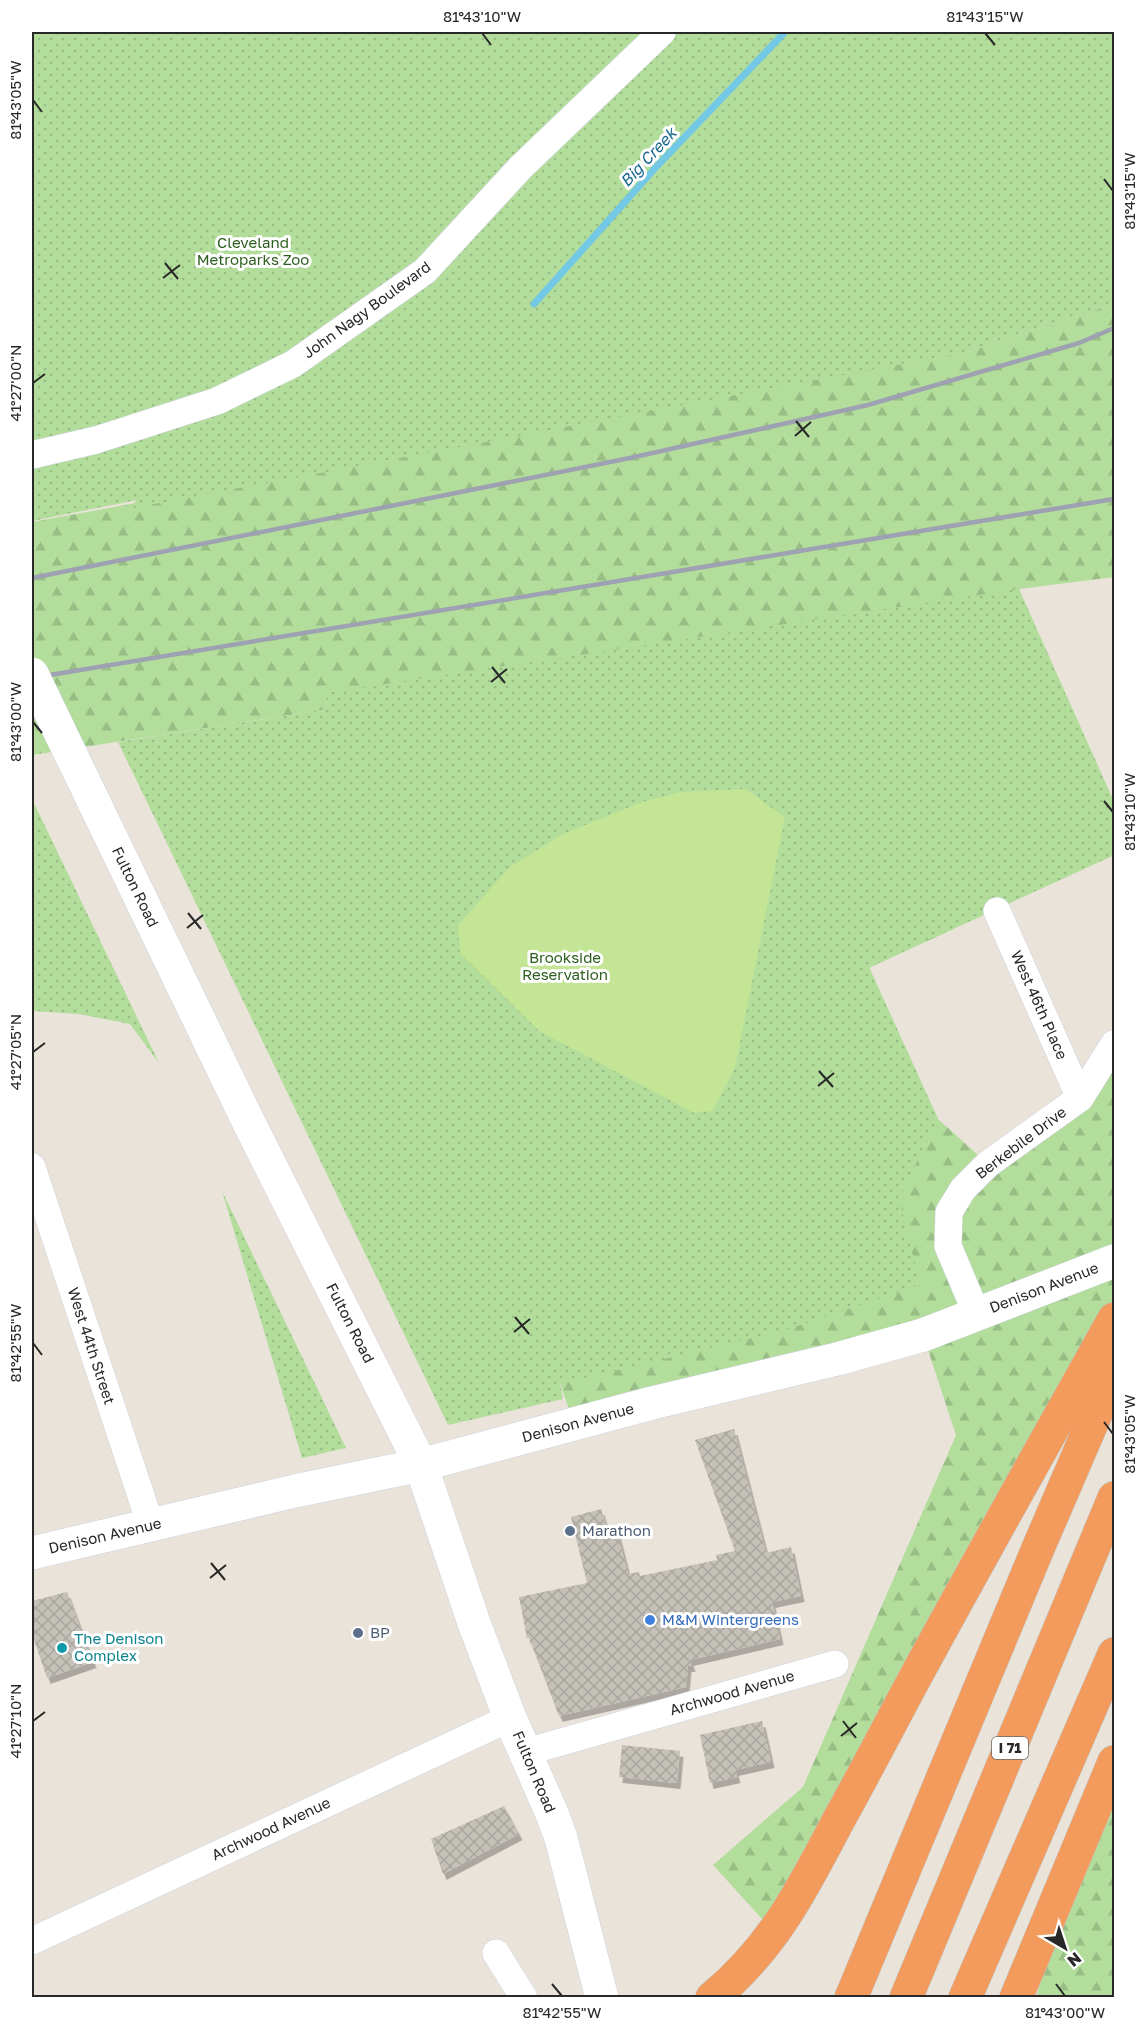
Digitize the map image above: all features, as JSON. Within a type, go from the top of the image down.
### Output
[{"type":"highway","points":[[711,1998],[756,1956],[806,1882],[930,1651],[1114,1318]]},
{"type":"highway","points":[[851,1998],[1114,1372]]},
{"type":"highway","name":"I 71","points":[[906,1998],[1114,1498]]},
{"type":"highway","points":[[965,1998],[1114,1654]]},
{"type":"highway","points":[[1016,1998],[1114,1762]]},
{"type":"highway","points":[[1036,1998],[1047,1960],[1114,1772]]},
{"type":"main road","name":"Fulton Road","points":[[32,674],[249,1123],[421,1465],[470,1613],[510,1718],[561,1838],[602,1998]]},
{"type":"main road","name":"Denison Avenue","points":[[32,1553],[294,1491],[421,1465],[652,1403],[848,1356],[923,1335],[1114,1261]]},
{"type":"street","name":"John Nagy Boulevard","points":[[32,455],[96,440],[217,401],[293,364],[425,272],[520,168],[662,32]]},
{"type":"street","name":"West 46th Place","points":[[997,911],[1080,1098]]},
{"type":"street","name":"Berkebile Drive","points":[[977,1315],[948,1246],[949,1212],[963,1189],[988,1164],[1080,1098],[1114,1044]]},
{"type":"street","name":"West 44th Street","points":[[32,1167],[151,1526]]},
{"type":"street","name":"Archwood Avenue","points":[[526,1752],[835,1664]]},
{"type":"street","name":"Archwood Avenue","points":[[32,1941],[510,1718]]},
{"type":"street","points":[[496,1953],[524,1998]]},
{"type":"green space","name":"Cleveland Metroparks Zoo","points":[[32,32],[1114,32],[1114,304],[971,351],[128,509],[137,500],[32,521]]},
{"type":"green space","points":[[1114,304],[1114,577],[1019,589],[1114,802],[1114,855],[869,968],[938,1119],[988,1164],[1080,1098],[1114,1044],[1114,1319],[774,1932],[713,1865],[803,1787],[956,1435],[923,1335],[574,1424],[329,709],[32,755],[32,522],[971,351]]},
{"type":"green space","name":"Brookside Reservation","points":[[1018,589],[1114,802],[1114,855],[869,967],[938,1119],[899,1198],[920,1285],[782,1331],[560,1384],[563,1399],[448,1425],[118,742],[328,709],[326,693]]},
{"type":"green space","points":[[745,789],[785,817],[735,1068],[713,1111],[694,1113],[539,1031],[460,953],[458,925],[510,867],[563,834],[642,802],[680,792]]},
{"type":"green space","points":[[32,799],[159,1063],[130,1024],[79,1014],[32,1011]]},
{"type":"green space","points":[[222,1191],[346,1448],[302,1458]]},
{"type":"green space","points":[[1114,1772],[1114,1997],[1036,1998],[1047,1960]]},
{"type":"building","name":"M&M Wintergreens","points":[[734,1429],[766,1553],[791,1547],[801,1596],[772,1602],[780,1639],[690,1660],[692,1666],[688,1666],[686,1687],[559,1716],[529,1638],[527,1638],[519,1597],[587,1583],[571,1517],[601,1509],[607,1530],[616,1527],[628,1574],[639,1572],[640,1576],[717,1560],[716,1555],[735,1551],[695,1440]]},
{"type":"building","name":"The Denison Complex","points":[[67,1592],[93,1662],[47,1678],[32,1634],[32,1601]]},
{"type":"building","points":[[762,1721],[771,1762],[735,1770],[737,1777],[710,1783],[700,1735]]},
{"type":"building","points":[[622,1745],[680,1751],[677,1783],[619,1777]]},
{"type":"building","points":[[504,1806],[519,1834],[443,1874],[431,1839]]},
{"type":"waterway","name":"Big Creek","points":[[534,304],[657,166],[785,32]]},
{"type":"railway","points":[[32,578],[630,458],[868,405],[1079,343],[1114,328]]},
{"type":"railway","points":[[32,678],[1114,499]]},
{"type":"place","name":"Marathon","points":[[570,1531]]},
{"type":"place","name":"M&M Wintergreens","points":[[650,1620]]},
{"type":"place","name":"BP","points":[[358,1633]]},
{"type":"place","name":"The Denison Complex","points":[[62,1648]]}]
